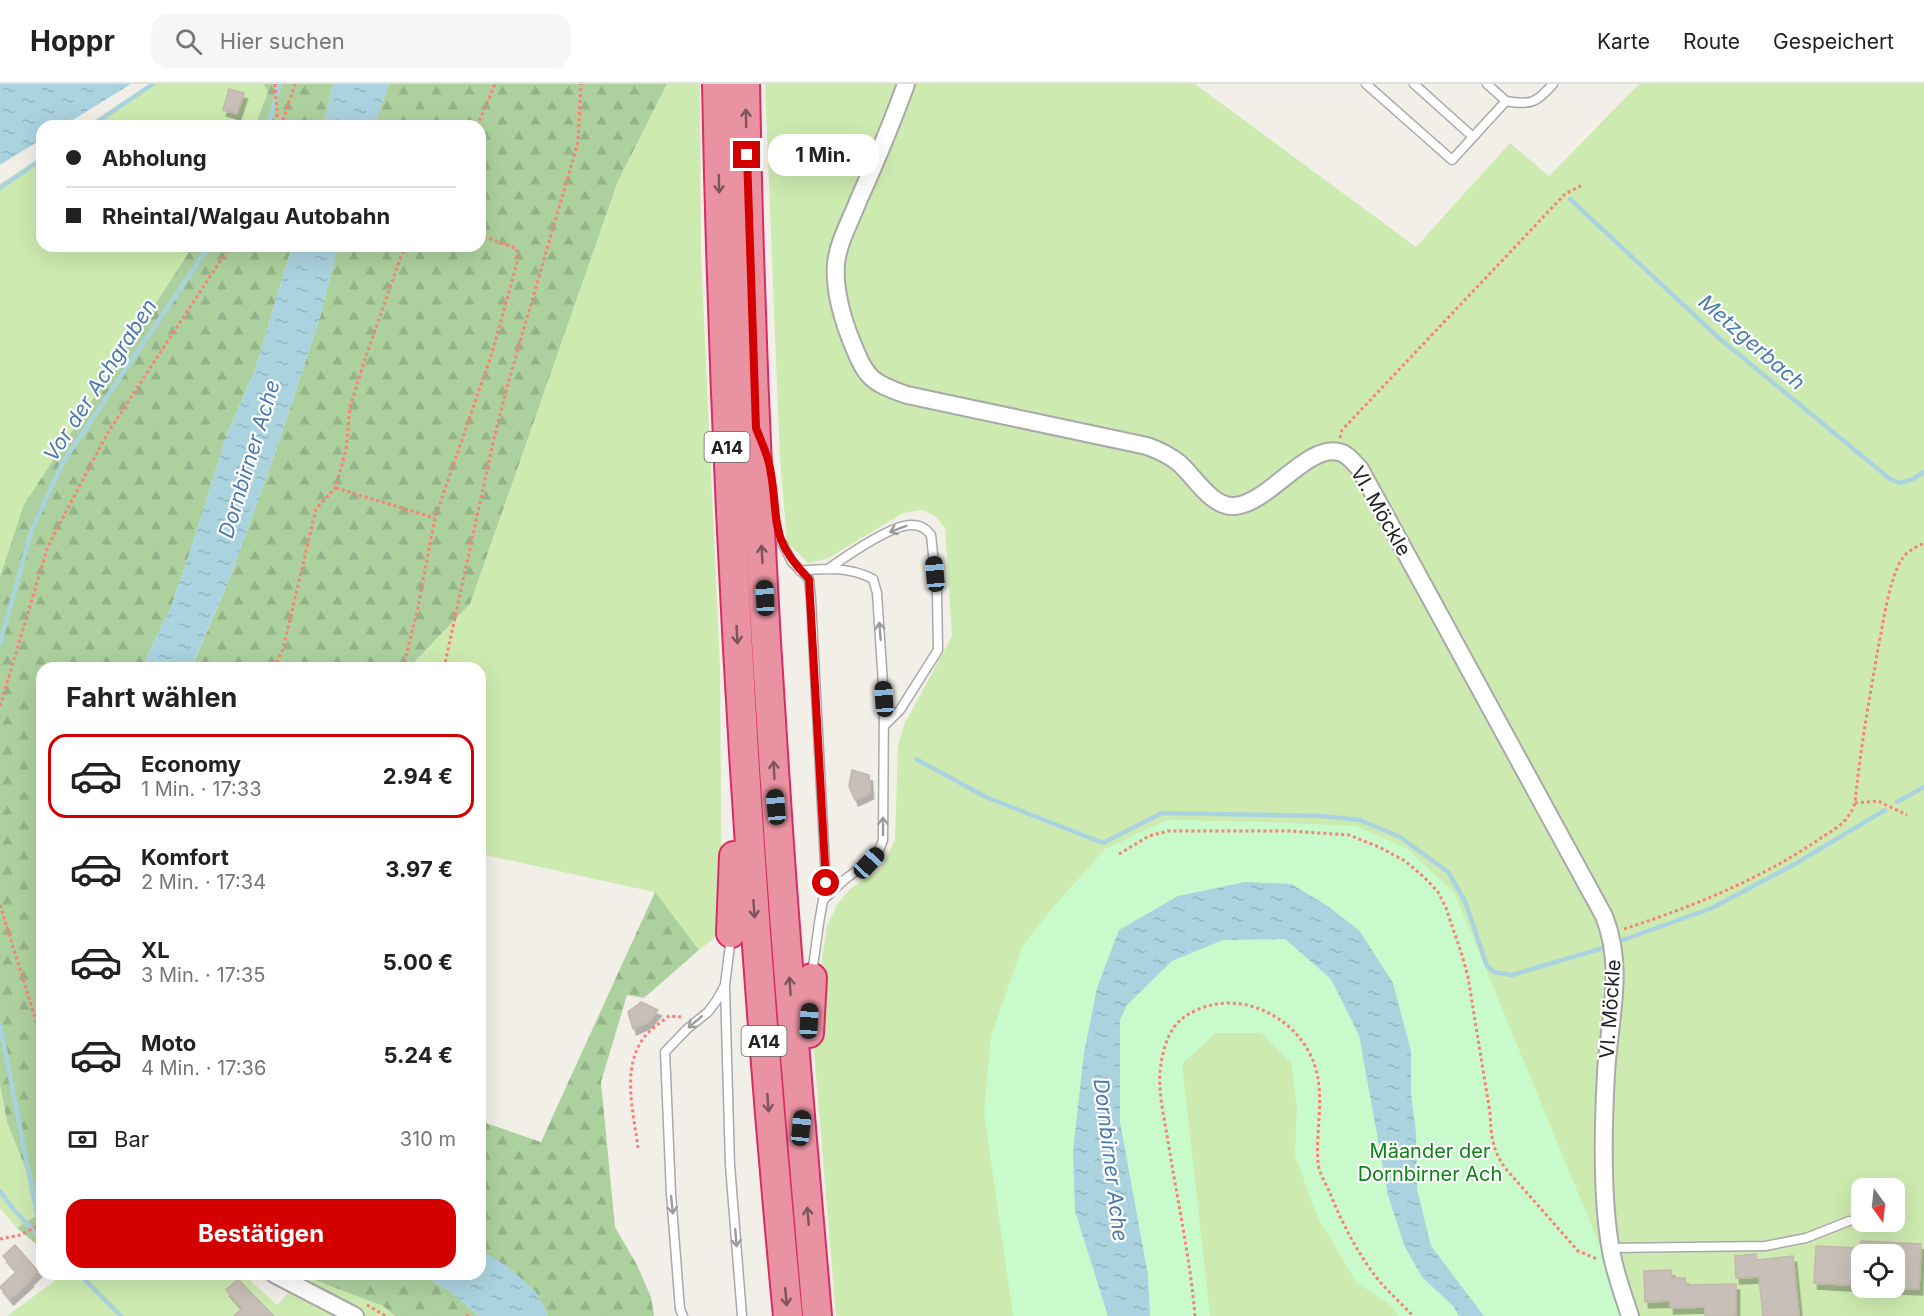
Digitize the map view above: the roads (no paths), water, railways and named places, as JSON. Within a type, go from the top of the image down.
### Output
[{"type":"highway","name":"A14","points":[[717,84],[725,401],[744,766],[770,1130],[788,1316]]},
{"type":"highway","name":"A14","points":[[745,84],[756,428],[774,784],[817,1316]]},
{"type":"highway","points":[[756,428],[770,467],[776,524],[782,543]]},
{"type":"highway","points":[[731,933],[735,829],[733,788],[744,766]]},
{"type":"highway","points":[[801,1128],[812,978]]},
{"type":"street","name":"VI. Möckle","points":[[906,84],[894,119],[843,238],[836,264],[837,295],[848,331],[863,368],[871,378],[882,386],[907,395],[1147,446],[1165,453],[1178,462],[1221,504],[1236,506],[1256,499],[1313,457],[1338,452],[1348,457],[1360,469],[1604,916],[1611,933],[1616,970],[1606,1074],[1604,1162],[1612,1254],[1630,1316]]},
{"type":"street","points":[[286,1280],[355,1316]]},
{"type":"lane","points":[[1366,84],[1452,160],[1506,101]]},
{"type":"lane","points":[[1414,84],[1473,137]]},
{"type":"lane","points":[[1487,84],[1506,101],[1522,104],[1539,99],[1553,84]]},
{"type":"lane","points":[[828,569],[884,534],[909,525],[923,526],[931,535],[937,594],[938,650],[900,710],[884,726]]},
{"type":"lane","points":[[782,543],[792,562],[809,579],[811,599],[826,883],[812,978]]},
{"type":"lane","points":[[800,571],[828,569],[862,573],[873,579],[877,593],[884,699],[883,840],[879,852],[869,863],[847,877],[823,899]]},
{"type":"lane","points":[[731,933],[725,985],[730,1165],[742,1316]]},
{"type":"lane","points":[[683,1316],[680,1309],[671,1194],[665,1052],[708,1012],[725,985]]},
{"type":"lane","points":[[1612,1254],[1766,1246],[1806,1238],[1849,1221]]},
{"type":"water","points":[[0,84],[131,84],[73,120],[36,120],[36,143],[0,165]]},
{"type":"water","points":[[333,84],[389,84],[376,120],[324,120]]},
{"type":"water","name":"Dornbirner Ache","points":[[290,252],[336,252],[320,317],[278,445],[228,583],[193,662],[144,662],[171,607],[227,434],[255,370]]},
{"type":"water","name":"Dornbirner Ache","points":[[1245,882],[1291,884],[1326,905],[1359,930],[1393,983],[1411,1051],[1411,1094],[1416,1133],[1417,1189],[1431,1246],[1484,1316],[1459,1316],[1453,1306],[1422,1277],[1404,1245],[1388,1195],[1359,1035],[1331,979],[1285,939],[1223,940],[1172,961],[1127,1005],[1120,1020],[1120,1122],[1148,1275],[1150,1316],[1108,1316],[1075,1211],[1073,1151],[1084,1053],[1097,988],[1119,930],[1178,896]]},
{"type":"water","points":[[486,1254],[507,1266],[535,1291],[548,1316],[479,1316],[451,1292],[431,1280],[486,1280]]},
{"type":"waterway","points":[[100,120],[153,84]]},
{"type":"waterway","name":"Vor der Achgraben","points":[[270,120],[280,84]]},
{"type":"waterway","points":[[0,188],[36,163]]},
{"type":"waterway","name":"Metzgerbach","points":[[1570,199],[1720,339],[1890,479],[1900,483],[1924,472]]},
{"type":"waterway","name":"Vor der Achgraben","points":[[0,643],[32,529],[63,462],[205,252]]},
{"type":"waterway","points":[[916,759],[986,797],[1103,843],[1162,813],[1321,816],[1360,820],[1400,837],[1448,872],[1465,901],[1487,966],[1494,972],[1512,975],[1603,948]]},
{"type":"waterway","points":[[1897,802],[1924,787]]},
{"type":"waterway","points":[[1623,940],[1712,908],[1795,864],[1885,810]]},
{"type":"waterway","name":"Vor der Achgraben","points":[[0,1025],[36,1209]]},
{"type":"waterway","points":[[0,1191],[36,1234]]},
{"type":"waterway","points":[[85,1280],[121,1316]]},
{"type":"park label","name":"Mäander der Dornbirner Ach","points":[[1430,1162]]}]
